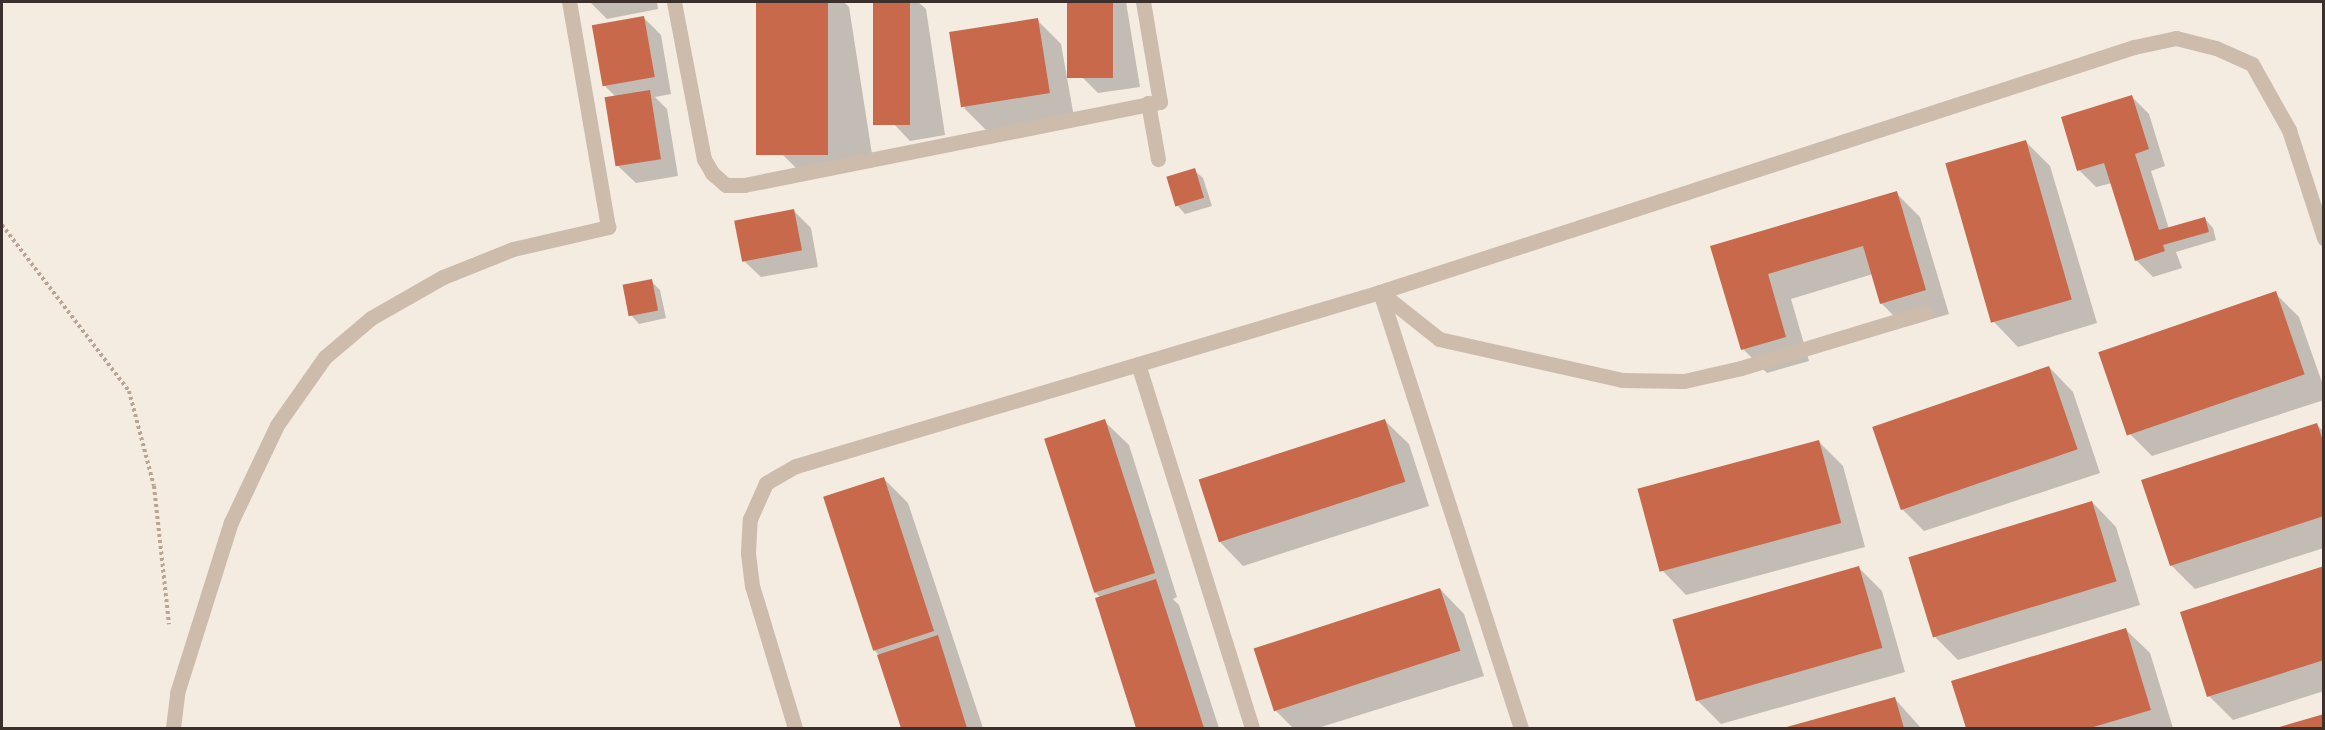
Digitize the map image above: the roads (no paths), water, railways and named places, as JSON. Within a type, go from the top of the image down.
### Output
[{"type":"lane","points":[[173,729],[177,693],[231,522],[277,424],[325,357],[371,318],[443,277],[513,249],[608,226],[569,2]]},
{"type":"lane","points":[[674,2],[704,159],[712,173],[726,184],[744,185],[1160,102],[1143,2]]},
{"type":"lane","points":[[795,729],[750,574],[750,519],[766,483],[796,466],[1380,292],[2134,47],[2176,38],[2216,48],[2252,64],[2289,130],[2324,238]]},
{"type":"lane","points":[[1148,103],[1158,159]]},
{"type":"lane","points":[[1380,292],[1439,339],[1622,380],[1684,381],[1730,371],[1926,312]]},
{"type":"lane","points":[[1380,292],[1521,729]]},
{"type":"lane","points":[[1138,364],[1252,729]]}]
